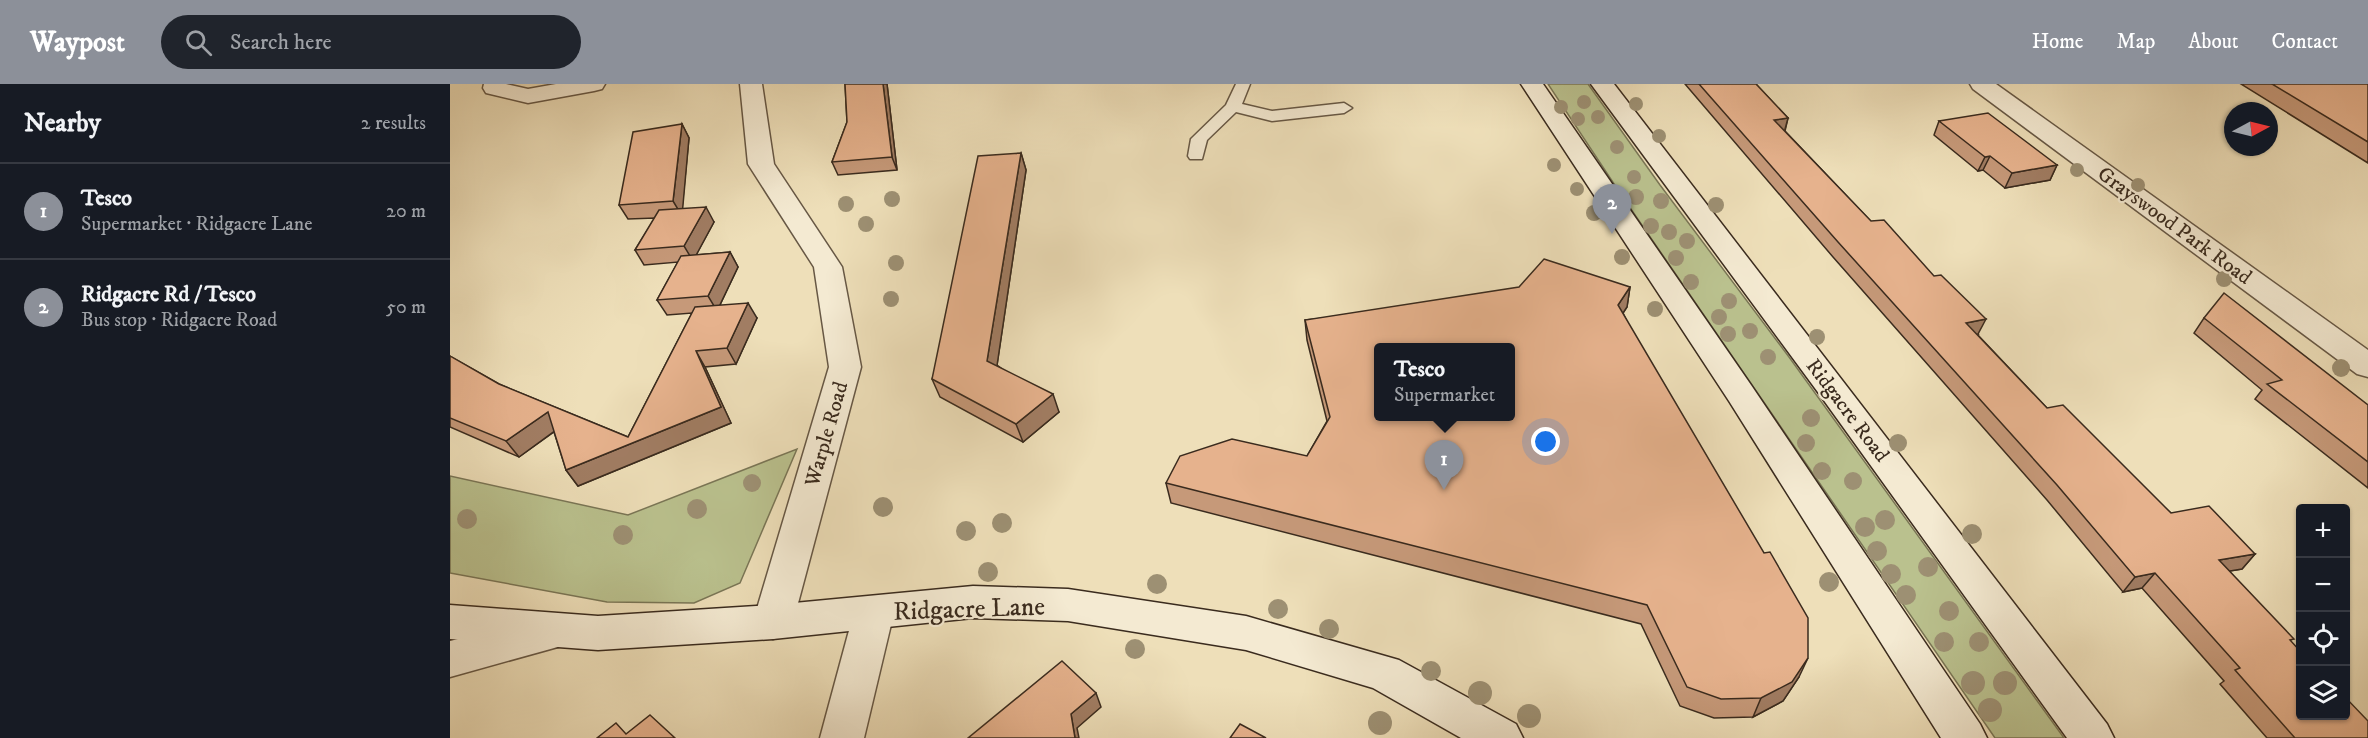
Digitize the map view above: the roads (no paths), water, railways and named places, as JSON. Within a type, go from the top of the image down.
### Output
[{"type":"street","points":[[495,84],[494,88],[528,96],[594,84]]},
{"type":"street","name":"Warple Road","points":[[751,84],[761,164],[828,267],[845,367],[773,622]]},
{"type":"street","points":[[1532,84],[1740,393],[1965,738]]},
{"type":"street","name":"Ridgacre Road","points":[[1602,84],[2092,738]]},
{"type":"street","name":"Grayswood Park Road","points":[[1981,84],[2368,366]]},
{"type":"street","name":"Ridgacre Lane","points":[[450,621],[598,633],[773,622],[973,602],[1068,605],[1246,633],[1383,673],[1501,738]]},
{"type":"street","points":[[842,738],[874,612]]},
{"type":"street","points":[[450,659],[556,631]]},
{"type":"lane","points":[[1196,156],[1199,139],[1233,107],[1243,84]]},
{"type":"lane","points":[[1233,107],[1272,116],[1344,108]]},
{"type":"place","name":"Ridgacre Rd / Tesco","points":[[1612,234]]},
{"type":"place","name":"Tesco","points":[[1444,490]]}]
